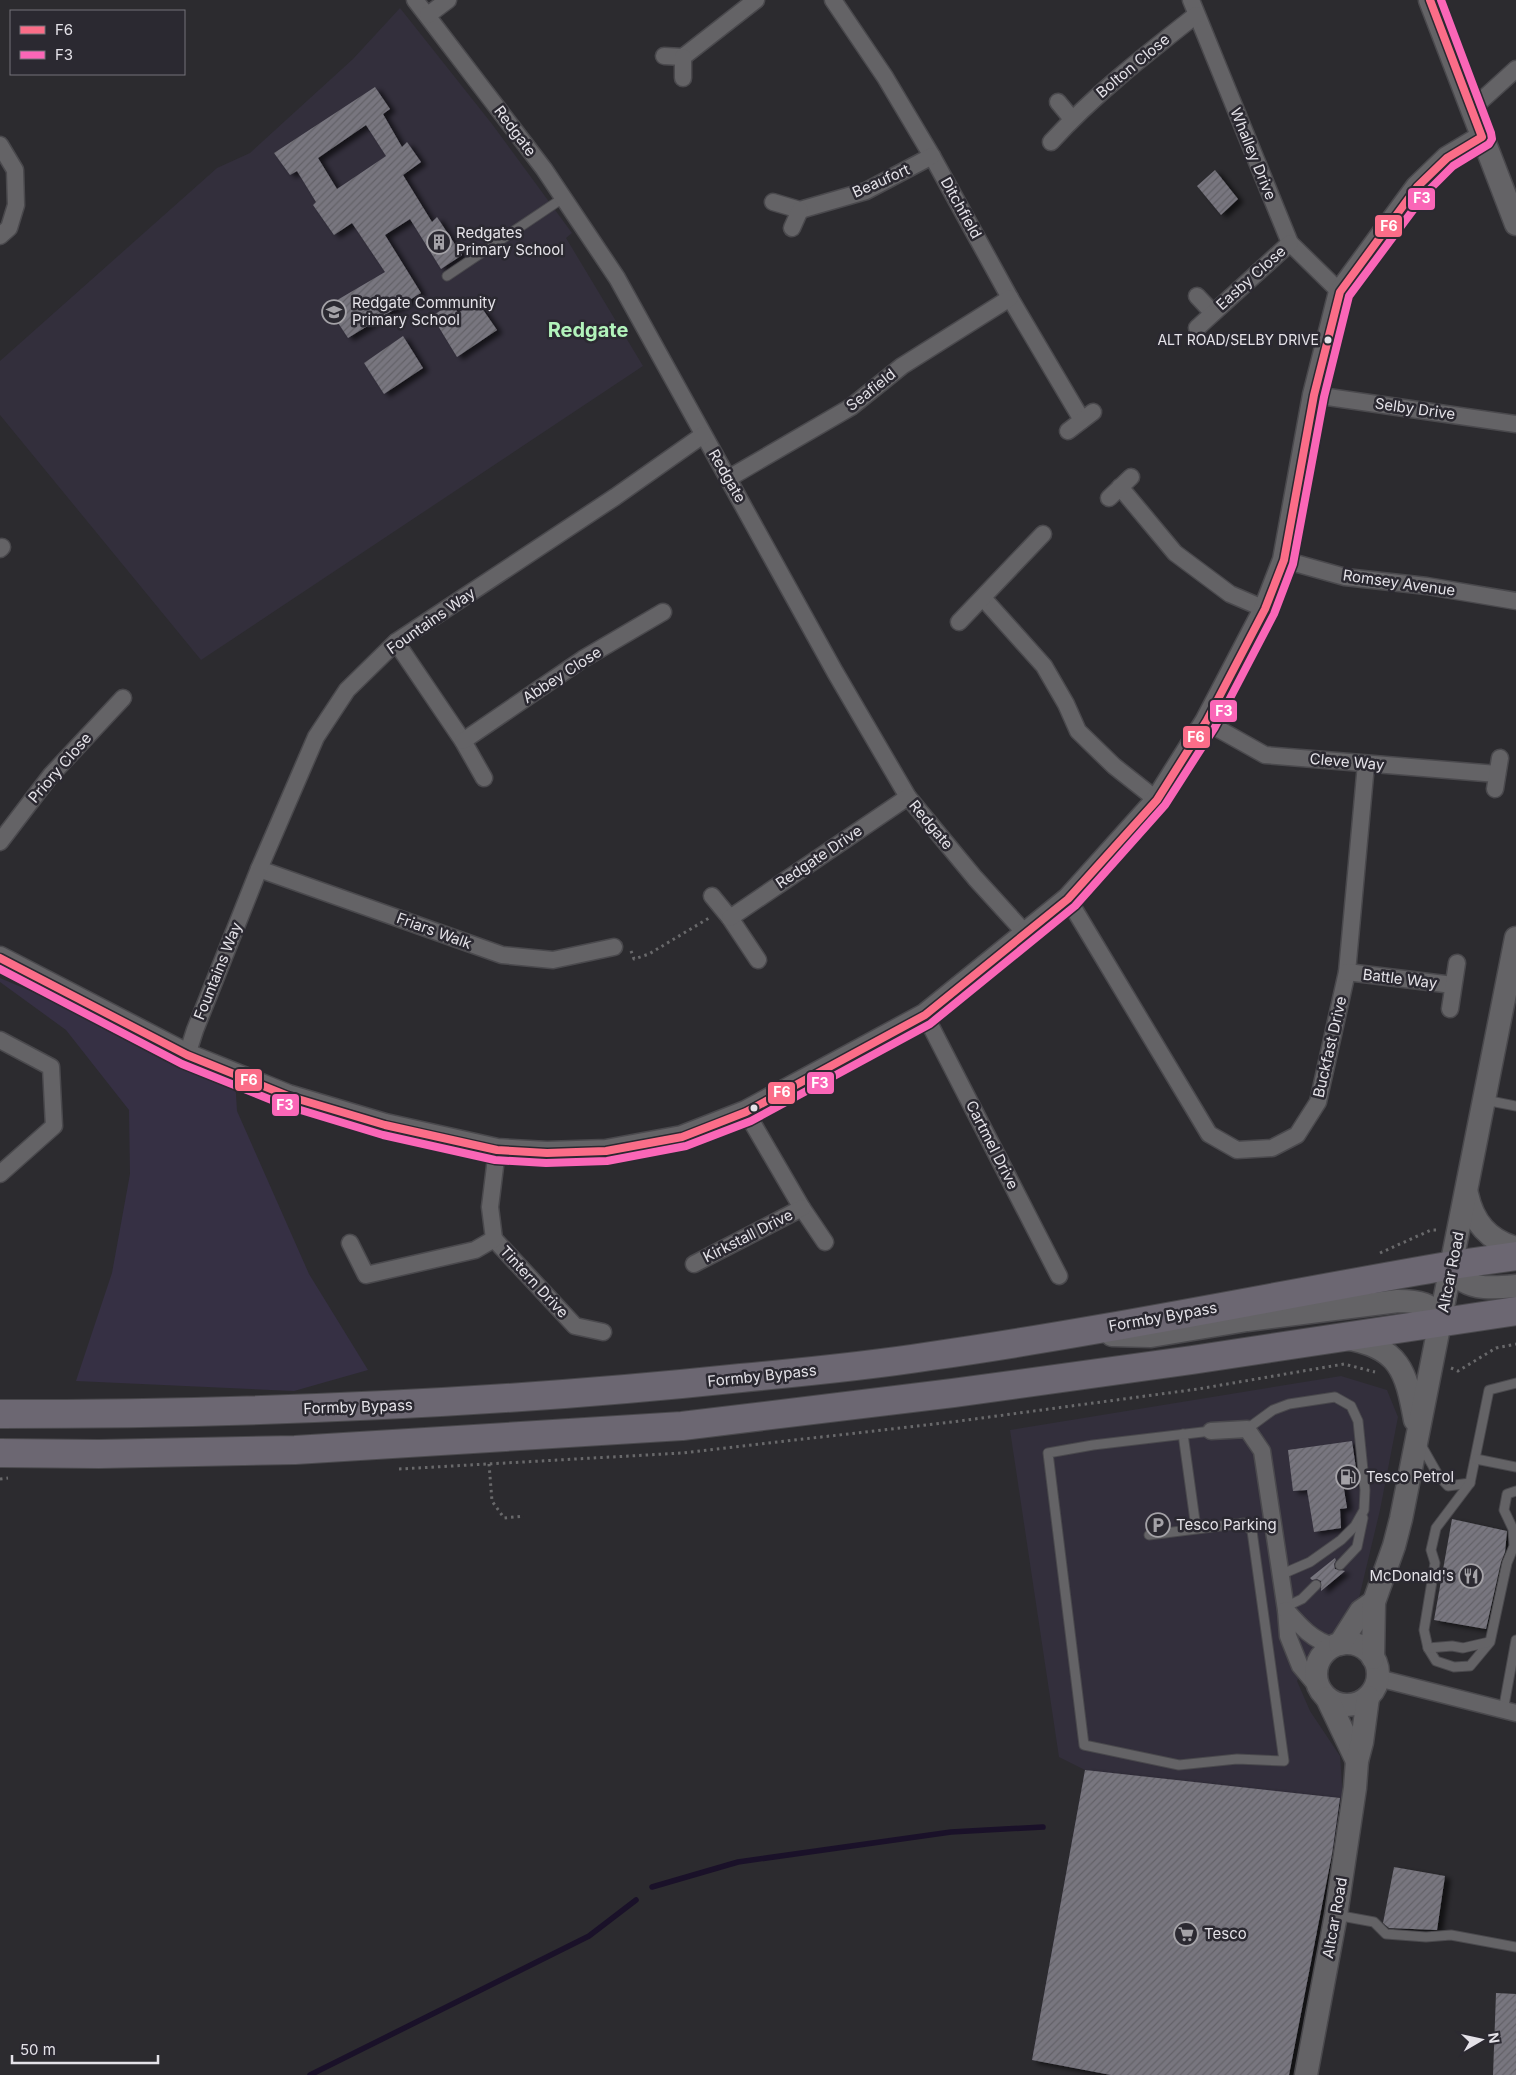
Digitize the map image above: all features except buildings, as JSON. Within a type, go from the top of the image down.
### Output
[{"type":"highway","name":"Formby Bypass","points":[[0,1414],[155,1414],[341,1408],[523,1398],[659,1387],[929,1357],[1071,1334],[1453,1264],[1516,1256]]},
{"type":"highway","points":[[0,1453],[99,1454],[295,1450],[692,1425],[953,1393],[1342,1338],[1516,1311]]},
{"type":"main road","points":[[1430,0],[1516,224]]},
{"type":"main road","points":[[0,958],[186,1055],[288,1096],[385,1125],[497,1150],[547,1153],[606,1152],[682,1138],[746,1112],[925,1015],[1068,899],[1157,800],[1206,722],[1265,609],[1284,560],[1314,395],[1340,292],[1417,187],[1447,158],[1482,138]]},
{"type":"main road","name":"Altcar Road","points":[[1306,2075],[1336,1915],[1355,1788],[1357,1761],[1373,1678],[1374,1602],[1399,1528],[1429,1371],[1453,1264],[1515,944]]},
{"type":"main road","points":[[1466,1193],[1474,1218],[1484,1230],[1495,1239],[1516,1248]]},
{"type":"main road","points":[[1453,1264],[1458,1276],[1473,1285],[1486,1288],[1516,1286]]},
{"type":"main road","points":[[1071,1334],[1151,1336],[1247,1320],[1398,1301],[1416,1303],[1433,1308],[1441,1322]]},
{"type":"main road","points":[[1342,1338],[1360,1341],[1376,1348],[1389,1356],[1399,1366],[1408,1383],[1417,1437]]},
{"type":"main road","name":"Altcar Road","points":[[1337,1645],[1362,1611],[1374,1602]]},
{"type":"main road","points":[[1350,1644],[1359,1646],[1373,1678],[1361,1702],[1343,1705],[1324,1694],[1316,1680],[1316,1670],[1322,1656],[1337,1645],[1350,1644]]},
{"type":"main road","name":"Altcar Road","points":[[1324,1694],[1357,1761]]},
{"type":"street","name":"Redgate","points":[[415,0],[544,169],[617,278],[703,435],[908,797],[975,878],[1026,934]]},
{"type":"street","points":[[428,15],[448,0]]},
{"type":"street","points":[[664,56],[683,57],[756,0]]},
{"type":"street","name":"Ditchfield","points":[[833,0],[885,77],[932,156],[1010,298],[1088,416],[1068,431]]},
{"type":"street","name":"Bolton Close","points":[[1051,142],[1072,119],[1193,7]]},
{"type":"street","name":"Whalley Drive","points":[[1193,7],[1290,243],[1340,292]]},
{"type":"street","points":[[683,57],[683,78]]},
{"type":"street","points":[[1472,109],[1516,69]]},
{"type":"street","points":[[1058,102],[1072,119]]},
{"type":"street","points":[[0,145],[15,170],[16,205],[9,228],[0,236]]},
{"type":"street","name":"Beaufort","points":[[800,210],[866,190],[932,156]]},
{"type":"street","points":[[774,202],[800,210],[792,228]]},
{"type":"street","name":"Easby Close","points":[[1197,328],[1290,243]]},
{"type":"street","name":"Easby Close","points":[[1197,296],[1213,313]]},
{"type":"street","name":"Seafield","points":[[729,478],[851,407],[902,366],[1010,298]]},
{"type":"street","name":"Selby Drive","points":[[1314,395],[1516,424]]},
{"type":"street","name":"Fountains Way","points":[[186,1055],[259,869],[316,737],[347,690],[396,642],[615,497],[703,435]]},
{"type":"street","points":[[1120,487],[1175,553],[1230,594],[1265,609]]},
{"type":"street","points":[[959,622],[1043,534]]},
{"type":"street","name":"Romsey Avenue","points":[[1284,560],[1345,577],[1427,586],[1516,601]]},
{"type":"street","points":[[982,598],[1044,666],[1066,704],[1078,731],[1114,766],[1157,800]]},
{"type":"street","name":"Abbey Close","points":[[463,741],[583,660],[663,612]]},
{"type":"street","points":[[396,642],[463,741],[484,778]]},
{"type":"street","name":"Priory Close","points":[[0,842],[51,775],[123,698]]},
{"type":"street","name":"Cleve Way","points":[[1206,722],[1265,755],[1366,764],[1496,781],[1500,758]]},
{"type":"street","name":"Buckfast Drive","points":[[1068,899],[1208,1134],[1237,1150],[1272,1148],[1297,1135],[1318,1102],[1347,972],[1366,764]]},
{"type":"street","name":"Redgate Drive","points":[[726,914],[908,797]]},
{"type":"street","name":"Friars Walk","points":[[259,869],[502,955],[553,960],[614,946]]},
{"type":"street","points":[[712,896],[758,960]]},
{"type":"street","name":"Battle Way","points":[[1450,1009],[1457,962]]},
{"type":"street","name":"Battle Way","points":[[1347,972],[1453,985]]},
{"type":"street","name":"Cartmel Drive","points":[[925,1015],[1059,1276]]},
{"type":"street","points":[[0,1040],[51,1067],[54,1126],[0,1174]]},
{"type":"street","name":"Kirkstall Drive","points":[[746,1112],[802,1208],[825,1242]]},
{"type":"street","name":"Tintern Drive","points":[[497,1150],[490,1207],[494,1240],[575,1326],[604,1332]]},
{"type":"street","name":"Kirkstall Drive","points":[[694,1264],[802,1208]]},
{"type":"street","name":"Tintern Drive","points":[[350,1243],[366,1275],[475,1250],[494,1240]]},
{"type":"street","points":[[1211,1431],[1248,1429],[1262,1451],[1286,1608],[1288,1636],[1300,1666],[1324,1694]]},
{"type":"street","points":[[1286,1608],[1309,1634],[1326,1644],[1337,1645]]},
{"type":"street","points":[[1373,1678],[1509,1712]]},
{"type":"lane","points":[[447,276],[563,198]]},
{"type":"lane","points":[[1485,1100],[1516,1106]]},
{"type":"lane","points":[[1516,1383],[1489,1390],[1470,1482],[1436,1528],[1431,1550],[1435,1563],[1424,1630],[1428,1648],[1436,1661],[1454,1667],[1470,1666],[1490,1642],[1507,1563],[1514,1546],[1513,1529],[1504,1510],[1507,1494],[1516,1491]]},
{"type":"lane","points":[[1248,1429],[1273,1410],[1288,1404],[1336,1398],[1351,1406],[1358,1420],[1365,1490],[1364,1510],[1358,1547],[1340,1565]]},
{"type":"lane","points":[[1149,1535],[1244,1523],[1252,1531],[1284,1761],[1237,1758],[1179,1765],[1084,1745],[1048,1453],[1093,1445],[1211,1431]]},
{"type":"lane","points":[[1183,1434],[1196,1528]]},
{"type":"lane","points":[[1417,1437],[1438,1475],[1448,1486],[1470,1482]]},
{"type":"lane","points":[[1476,1460],[1516,1467]]},
{"type":"lane","points":[[1280,1575],[1310,1562],[1341,1540],[1355,1526],[1364,1510]]},
{"type":"lane","points":[[1286,1608],[1302,1599],[1316,1585]]},
{"type":"lane","points":[[1509,1712],[1516,1640]]},
{"type":"lane","points":[[1428,1648],[1452,1646],[1463,1648],[1490,1642]]},
{"type":"lane","points":[[1336,1915],[1374,1922],[1386,1934],[1426,1937],[1451,1936],[1516,1947]]},
{"type":"path","points":[[614,946],[627,941],[634,958],[649,954],[726,914]]},
{"type":"path","points":[[1373,1256],[1437,1229]]},
{"type":"path","points":[[1450,1367],[1458,1371],[1496,1348],[1516,1344]]},
{"type":"path","points":[[486,1439],[492,1501],[504,1518],[524,1516]]},
{"type":"shaded area","name":"Redgate Community Primary School","points":[[400,8],[492,124],[572,233],[566,238],[643,366],[201,660],[0,415],[0,361],[217,168],[250,153],[353,59]]},
{"type":"shaded area","points":[[0,978],[235,1078],[237,1111],[309,1274],[368,1370],[294,1391],[76,1381],[112,1273],[130,1174],[129,1110],[66,1030],[0,982]]},
{"type":"shaded area","points":[[1341,1376],[1387,1390],[1398,1417],[1380,1510],[1359,1598],[1344,1634],[1322,1638],[1297,1681],[1310,1711],[1340,1756],[1343,1798],[1289,2075],[1111,2075],[1032,2060],[1085,1770],[1059,1757],[1010,1430]]},
{"type":"waterway","points":[[652,1887],[738,1862],[951,1832],[1043,1827]]},
{"type":"waterway","points":[[310,2075],[589,1936],[636,1900]]},
{"type":"transit line","name":"F6","points":[[0,958],[187,1055],[288,1096],[385,1125],[497,1150],[547,1153],[606,1151],[682,1137],[746,1112],[925,1015],[1068,899],[1157,800],[1206,722],[1265,609],[1284,560],[1314,395],[1340,292],[1417,187],[1447,158],[1482,137],[1430,0]]},
{"type":"transit line","name":"F3","points":[[0,969],[182,1064],[284,1105],[383,1135],[495,1160],[546,1163],[607,1161],[686,1146],[751,1121],[930,1024],[1075,906],[1165,805],[1215,727],[1274,614],[1293,564],[1324,397],[1349,296],[1425,194],[1453,166],[1489,144],[1492,139],[1441,0]]},
{"type":"place","name":"Redgates Primary School","points":[[439,242]]},
{"type":"place","name":"Redgate Community Primary School","points":[[334,312]]},
{"type":"place","name":"ALT ROAD/SELBY DRIVE","points":[[1328,340]]},
{"type":"place","name":"Tesco Petrol","points":[[1348,1477]]},
{"type":"place","name":"Tesco Parking","points":[[1158,1525]]},
{"type":"place","name":"McDonald's","points":[[1471,1576]]},
{"type":"place","name":"Tesco","points":[[1186,1934]]},
{"type":"district","name":"Redgate","points":[[588,330]]}]
